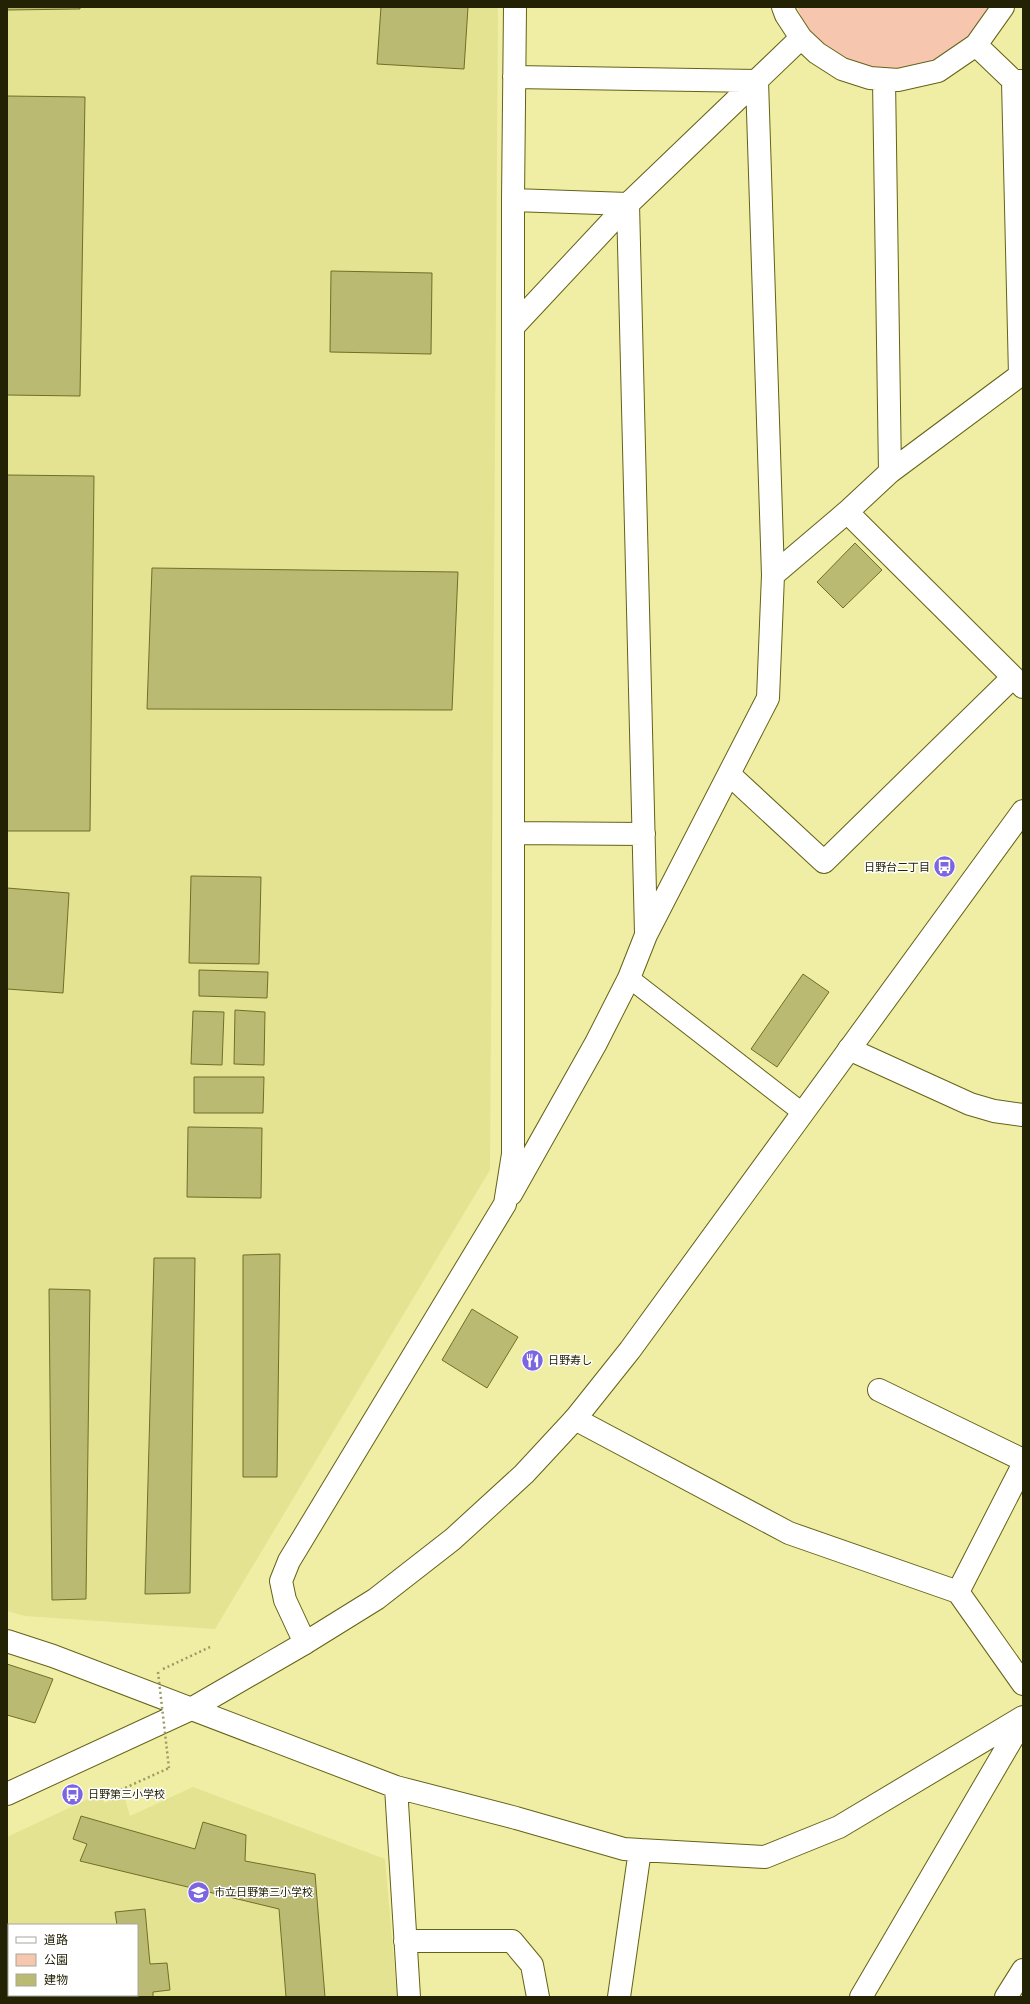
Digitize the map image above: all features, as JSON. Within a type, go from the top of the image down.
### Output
[{"type":"main road","points":[[505,1204],[512,1154],[513,200],[515,7]]},
{"type":"main road","points":[[783,7],[786,15],[801,38],[817,54],[842,69],[870,78],[884,80],[898,80],[938,71],[976,45],[1003,7]]},
{"type":"main road","points":[[513,327],[628,204],[801,38]]},
{"type":"main road","points":[[772,575],[847,512],[890,472],[1022,374],[1020,84],[976,45]]},
{"type":"main road","points":[[514,77],[757,81]]},
{"type":"main road","points":[[884,80],[890,472]]},
{"type":"main road","points":[[305,1643],[285,1600],[281,1581],[289,1561],[505,1204],[596,1042],[628,978],[646,935],[730,775],[768,698],[772,575],[757,81]]},
{"type":"main road","points":[[513,200],[628,204]]},
{"type":"main road","points":[[628,204],[646,935]]},
{"type":"main road","points":[[730,775],[824,862],[1018,682],[847,512]]},
{"type":"main road","points":[[7,1794],[190,1709],[305,1643],[376,1599],[453,1539],[524,1474],[574,1420],[653,1318],[1023,811]]},
{"type":"main road","points":[[513,833],[644,834]]},
{"type":"main road","points":[[849,1049],[970,1104],[994,1111],[1023,1115]]},
{"type":"main road","points":[[879,1390],[1023,1460]]},
{"type":"main road","points":[[574,1420],[789,1533],[958,1592],[1023,1684]]},
{"type":"main road","points":[[958,1592],[1023,1465]]},
{"type":"main road","points":[[7,1641],[53,1656],[396,1787],[516,1818],[624,1849],[765,1857],[839,1827],[1023,1718]]},
{"type":"main road","points":[[861,1997],[1023,1718]]},
{"type":"main road","points":[[396,1787],[409,1997]]},
{"type":"main road","points":[[619,1997],[640,1850]]},
{"type":"main road","points":[[405,1941],[512,1940],[532,1965],[538,1997]]},
{"type":"main road","points":[[1006,1997],[1023,1970]]},
{"type":"lane","points":[[628,978],[803,1113]]},
{"type":"path","points":[[116,1792],[169,1768],[158,1672],[210,1647]]},
{"type":"shaded area","points":[[7,7],[498,7],[490,1170],[215,1629],[25,1616],[7,1611]]},
{"type":"shaded area","name":"市立日野第三小学校","points":[[193,1787],[385,1859],[397,1997],[7,1997],[7,1837],[99,1794],[105,1803],[123,1792],[130,1816]]},
{"type":"green space","points":[[797,7],[988,7],[975,29],[954,51],[924,64],[906,68],[887,69],[868,67],[850,61],[834,52],[819,41],[806,26]]},
{"type":"building","points":[[7,7],[80,7],[80,9],[7,10]]},
{"type":"building","points":[[381,7],[468,7],[464,69],[377,64]]},
{"type":"building","points":[[7,96],[85,97],[80,396],[7,395]]},
{"type":"building","points":[[331,271],[432,273],[431,354],[330,352]]},
{"type":"building","points":[[7,475],[94,476],[90,831],[7,831]]},
{"type":"building","points":[[855,543],[882,570],[843,608],[817,582]]},
{"type":"building","points":[[152,568],[458,572],[452,710],[147,709]]},
{"type":"building","points":[[191,876],[261,877],[259,964],[189,963]]},
{"type":"building","points":[[7,888],[69,893],[63,993],[7,989]]},
{"type":"building","points":[[199,970],[268,972],[267,998],[199,996]]},
{"type":"building","points":[[803,974],[829,992],[777,1067],[751,1049]]},
{"type":"building","points":[[235,1010],[265,1012],[264,1065],[234,1064]]},
{"type":"building","points":[[193,1011],[224,1012],[222,1065],[191,1064]]},
{"type":"building","points":[[194,1077],[264,1077],[263,1113],[194,1113]]},
{"type":"building","points":[[188,1127],[262,1128],[261,1198],[187,1197]]},
{"type":"building","points":[[280,1254],[277,1477],[243,1477],[243,1255]]},
{"type":"building","points":[[154,1258],[195,1258],[190,1593],[145,1594]]},
{"type":"building","points":[[49,1289],[90,1290],[86,1599],[52,1600]]},
{"type":"building","points":[[472,1309],[518,1337],[487,1388],[442,1360]]},
{"type":"building","points":[[7,1664],[53,1679],[35,1723],[7,1715]]},
{"type":"building","points":[[81,1816],[195,1849],[203,1822],[246,1835],[245,1861],[315,1874],[325,1997],[286,1997],[279,1909],[80,1861],[87,1844],[73,1839]]},
{"type":"building","points":[[145,1909],[150,1964],[167,1963],[170,1990],[153,1992],[153,1997],[110,1997],[138,1996],[138,1924],[117,1924],[115,1912]]},
{"type":"place","name":"日野台二丁目","points":[[945,867]]},
{"type":"place","name":"日野寿し","points":[[533,1360]]},
{"type":"place","name":"日野第三小学校","points":[[72,1794]]},
{"type":"place","name":"市立日野第三小学校","points":[[198,1892]]}]
